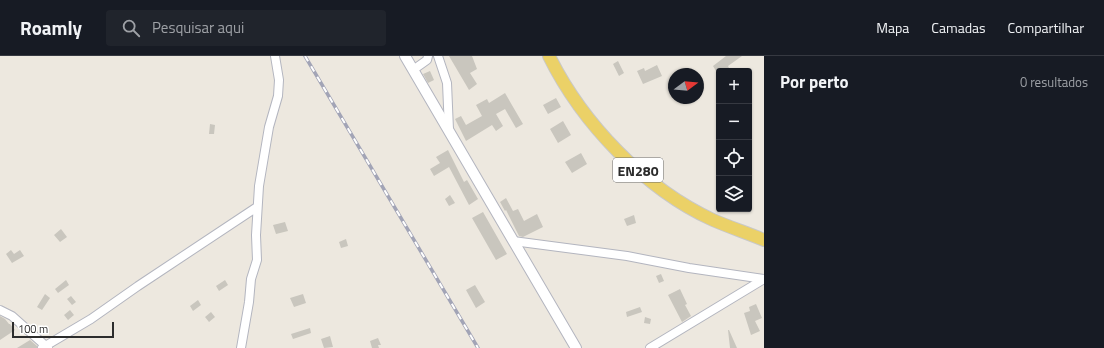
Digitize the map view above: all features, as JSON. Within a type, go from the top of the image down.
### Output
[{"type":"main road","name":"EN280","points":[[549,56],[572,96],[610,143],[637,169],[668,194],[693,209],[712,219],[764,240]]},
{"type":"street","points":[[241,348],[249,302],[251,279],[257,260],[257,207],[259,186],[269,126],[278,96],[279,80],[275,56]]},
{"type":"street","points":[[405,56],[576,348]]},
{"type":"street","points":[[413,70],[427,60],[428,56]]},
{"type":"street","points":[[438,56],[447,83],[449,132]]},
{"type":"street","points":[[0,310],[12,316],[45,347],[91,319],[257,207]]},
{"type":"street","points":[[513,241],[627,256],[689,268],[764,279]]},
{"type":"street","points":[[650,348],[764,279]]},
{"type":"building","points":[[449,56],[472,56],[477,69],[470,73],[477,84],[469,90]]},
{"type":"building","points":[[726,56],[742,56],[728,66],[729,68],[716,68],[716,71],[713,66]]},
{"type":"building","points":[[618,61],[624,73],[619,76],[613,64]]},
{"type":"building","points":[[657,65],[662,76],[643,84],[637,71],[644,68],[645,71]]},
{"type":"building","points":[[430,71],[434,80],[428,83],[423,74]]},
{"type":"building","points":[[505,93],[523,124],[516,128],[505,109],[496,114],[503,126],[496,131],[492,125],[466,141],[455,119],[461,116],[466,125],[482,116],[476,105],[487,99],[489,103]]},
{"type":"building","points":[[556,98],[561,107],[548,114],[543,105]]},
{"type":"building","points":[[563,121],[571,135],[558,143],[550,129]]},
{"type":"building","points":[[210,124],[215,125],[214,134],[209,134]]},
{"type":"building","points":[[448,150],[464,182],[467,180],[478,199],[469,205],[449,167],[434,176],[430,169],[440,163],[436,157]]},
{"type":"building","points":[[581,153],[587,164],[572,173],[565,162]]},
{"type":"building","points":[[450,195],[455,203],[449,206],[445,199]]},
{"type":"building","points":[[506,198],[513,211],[518,209],[524,221],[537,214],[543,227],[523,237],[519,236],[506,210],[505,211],[500,202]]},
{"type":"building","points":[[483,212],[507,254],[496,260],[472,218]]},
{"type":"building","points":[[634,215],[636,223],[627,226],[624,219]]},
{"type":"building","points":[[285,222],[288,231],[276,234],[273,225]]},
{"type":"building","points":[[61,229],[67,237],[60,242],[54,235]]},
{"type":"building","points":[[346,239],[348,246],[341,248],[339,242]]},
{"type":"building","points":[[11,250],[14,254],[20,250],[24,256],[12,263],[6,254]]},
{"type":"building","points":[[661,274],[664,281],[659,283],[656,276]]},
{"type":"building","points":[[66,280],[69,285],[58,293],[55,289]]},
{"type":"building","points":[[225,280],[228,285],[219,291],[216,286]]},
{"type":"building","points":[[475,285],[485,302],[476,308],[466,290]]},
{"type":"building","points":[[680,289],[687,304],[685,305],[691,316],[682,322],[668,295]]},
{"type":"building","points":[[45,294],[50,298],[42,310],[37,307]]},
{"type":"building","points":[[303,294],[306,303],[294,307],[290,298]]},
{"type":"building","points":[[71,296],[76,302],[72,305],[67,299]]},
{"type":"building","points":[[198,300],[201,305],[193,311],[190,306]]},
{"type":"building","points":[[756,304],[762,318],[755,321],[760,331],[751,335],[744,313],[750,311],[749,307]]},
{"type":"building","points":[[640,307],[642,312],[627,317],[626,312]]},
{"type":"building","points":[[70,310],[74,315],[68,320],[64,315]]},
{"type":"building","points":[[211,312],[215,317],[209,322],[205,317]]},
{"type":"building","points":[[0,316],[5,319],[15,330],[0,340]]},
{"type":"building","points":[[645,317],[651,319],[650,324],[644,323]]},
{"type":"building","points":[[310,328],[311,333],[293,339],[291,334]]},
{"type":"building","points":[[729,330],[737,348],[730,348]]},
{"type":"building","points":[[330,336],[333,347],[324,348],[321,339]]},
{"type":"building","points":[[378,338],[381,345],[378,345],[379,348],[372,348],[370,341]]},
{"type":"building","points":[[30,340],[37,346],[37,348],[17,348]]},
{"type":"railway","points":[[305,56],[478,348]]}]
